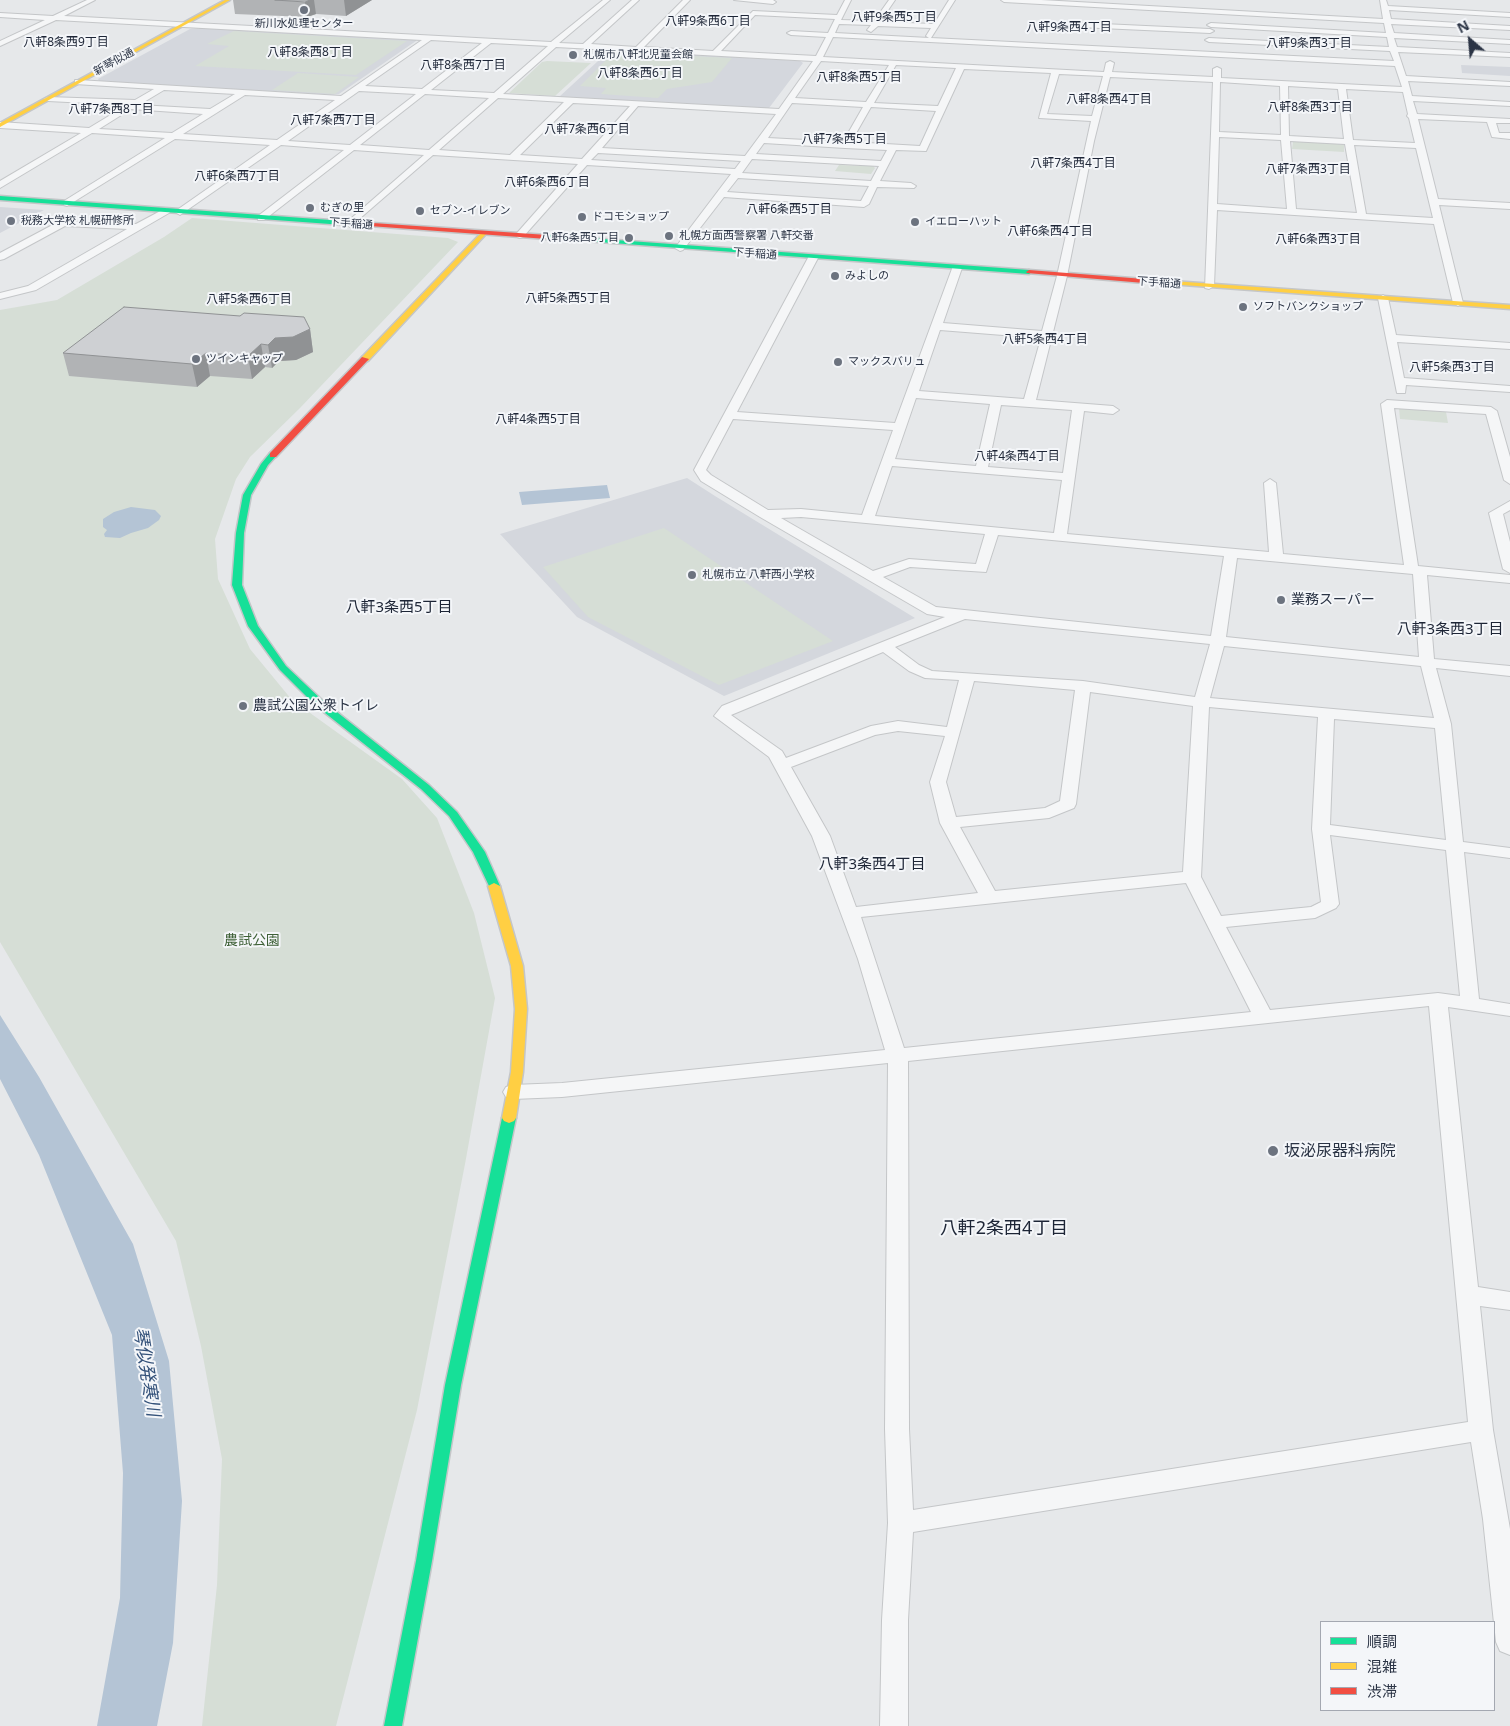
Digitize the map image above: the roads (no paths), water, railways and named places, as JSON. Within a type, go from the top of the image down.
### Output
[{"type":"street","points":[[0,44],[92,0]]},
{"type":"street","name":"新琴似通","points":[[0,125],[228,0]]},
{"type":"street","points":[[350,224],[606,0]]},
{"type":"street","points":[[585,46],[636,0]]},
{"type":"street","points":[[638,49],[687,0]]},
{"type":"street","points":[[737,0],[786,3]]},
{"type":"street","points":[[860,45],[892,0]]},
{"type":"street","points":[[922,48],[952,0]]},
{"type":"street","points":[[1004,0],[1267,10],[1322,16],[1510,28]]},
{"type":"street","points":[[1048,54],[1068,2]]},
{"type":"street","points":[[836,5],[847,3]]},
{"type":"street","points":[[680,248],[749,158],[818,58],[847,3]]},
{"type":"street","points":[[1126,44],[1128,28],[1135,4]]},
{"type":"street","points":[[1458,304],[1402,78],[1402,61],[1393,48],[1384,4],[1510,15]]},
{"type":"street","points":[[1208,54],[1212,8]]},
{"type":"street","points":[[1321,8],[1322,16]]},
{"type":"street","points":[[715,53],[752,13],[830,36],[926,40],[1040,70],[1342,87],[1510,104]]},
{"type":"street","points":[[0,15],[960,66],[986,55],[1052,47],[1112,50],[1126,44],[1218,55],[1359,66],[1402,61]]},
{"type":"street","points":[[795,27],[839,20],[876,24],[936,26]]},
{"type":"street","points":[[1201,20],[1211,25]]},
{"type":"street","points":[[1060,24],[1128,28],[1211,25],[1510,42]]},
{"type":"street","points":[[9,30],[28,30]]},
{"type":"street","points":[[180,212],[276,142],[429,38]]},
{"type":"street","points":[[261,218],[490,41]]},
{"type":"street","points":[[726,42],[735,42]]},
{"type":"street","points":[[1200,42],[1393,48],[1510,55]]},
{"type":"street","points":[[1029,404],[1062,276],[1090,142],[1108,74],[1112,50]]},
{"type":"street","points":[[851,60],[855,52]]},
{"type":"street","points":[[1209,286],[1218,55]]},
{"type":"street","points":[[912,63],[917,56]]},
{"type":"street","points":[[845,145],[894,62]]},
{"type":"street","points":[[1040,70],[1044,62]]},
{"type":"street","points":[[762,140],[923,149],[960,66]]},
{"type":"street","points":[[1218,69],[1227,70]]},
{"type":"street","points":[[1056,71],[1042,116],[1097,120]]},
{"type":"street","points":[[1402,78],[1510,84]]},
{"type":"street","points":[[78,82],[341,98]]},
{"type":"street","points":[[1284,84],[1285,138],[1292,212]]},
{"type":"street","points":[[0,185],[93,131],[163,87]]},
{"type":"street","points":[[1342,87],[1349,142],[1362,216]]},
{"type":"street","points":[[356,88],[781,112]]},
{"type":"street","points":[[67,203],[244,92]]},
{"type":"street","points":[[48,98],[211,112]]},
{"type":"street","points":[[512,158],[571,100]]},
{"type":"street","points":[[789,100],[941,109]]},
{"type":"street","points":[[520,236],[636,104]]},
{"type":"street","points":[[1411,116],[1510,121]]},
{"type":"street","points":[[1492,120],[1495,135],[1510,136]]},
{"type":"street","points":[[0,125],[585,162],[911,186]]},
{"type":"street","points":[[1214,134],[1419,146]]},
{"type":"street","points":[[721,194],[864,204],[893,147]]},
{"type":"street","points":[[596,150],[884,164]]},
{"type":"street","name":"下手稲通","points":[[0,198],[1510,307]]},
{"type":"street","points":[[1433,202],[1510,206]]},
{"type":"street","points":[[1212,207],[1438,220]]},
{"type":"street","points":[[0,296],[32,288],[166,210]]},
{"type":"street","points":[[0,257],[63,223],[138,227]]},
{"type":"street","points":[[393,1726],[424,1561],[453,1386],[513,1092],[521,1009],[517,966],[499,896],[479,852],[453,814],[425,787],[318,703],[284,668],[253,626],[237,586],[240,533],[247,495],[265,464],[484,233]]},
{"type":"street","points":[[813,258],[700,470],[706,478],[765,514],[932,611],[1510,671]]},
{"type":"street","points":[[867,520],[957,268]]},
{"type":"street","points":[[1383,298],[1403,405]]},
{"type":"street","points":[[936,326],[1047,334]]},
{"type":"street","points":[[1390,338],[1510,346]]},
{"type":"street","points":[[1399,381],[1510,389]]},
{"type":"street","points":[[912,394],[1113,410]]},
{"type":"street","points":[[981,470],[996,402]]},
{"type":"street","points":[[1470,1004],[1443,724],[1427,662],[1416,570],[1387,404],[1491,411],[1510,480]]},
{"type":"street","points":[[1060,538],[1078,408]]},
{"type":"street","points":[[729,415],[900,427]]},
{"type":"street","points":[[887,462],[1068,477]]},
{"type":"street","points":[[1270,483],[1276,557]]},
{"type":"street","points":[[1510,505],[1496,513],[1510,569]]},
{"type":"street","points":[[765,514],[801,513],[1510,579]]},
{"type":"street","points":[[872,576],[909,563],[981,570],[993,531]]},
{"type":"street","points":[[1231,553],[1218,641],[1201,702],[1192,877],[1264,1016]]},
{"type":"street","points":[[894,1726],[895,1620],[901,1522],[897,1429],[899,1198],[896,1054],[866,958],[820,836],[776,754],[722,716],[728,709],[964,614]]},
{"type":"street","points":[[886,647],[914,668],[930,674],[1083,686],[1201,702],[1443,724]]},
{"type":"street","points":[[968,676],[954,732],[938,782],[949,823],[990,896]]},
{"type":"street","points":[[949,823],[1049,813],[1068,804],[1083,686]]},
{"type":"street","points":[[1216,922],[1314,912],[1330,904],[1321,829],[1326,714]]},
{"type":"street","points":[[782,765],[871,731],[898,726],[954,732]]},
{"type":"street","points":[[1321,829],[1510,853]]},
{"type":"street","points":[[850,913],[990,896],[1192,877]]},
{"type":"street","points":[[513,1092],[562,1090],[1438,999],[1510,1010]]},
{"type":"street","points":[[1438,999],[1469,1294],[1481,1430],[1496,1519],[1510,1642]]},
{"type":"street","points":[[1469,1294],[1510,1300]]},
{"type":"street","points":[[901,1522],[1481,1430]]},
{"type":"water","points":[[607,485],[610,498],[522,505],[519,492]]},
{"type":"water","points":[[131,507],[155,510],[161,516],[159,520],[148,528],[120,538],[105,537],[104,534],[107,530],[103,527],[103,519],[114,512]]},
{"type":"water","name":"琴似発寒川","points":[[0,1015],[39,1077],[133,1244],[169,1361],[182,1501],[173,1643],[157,1726],[97,1726],[120,1598],[123,1473],[112,1335],[39,1155],[0,1079]]},
{"type":"place","name":"新川水処理センター","points":[[304,10]]},
{"type":"place","name":"札幌市八軒北児童会館","points":[[573,55]]},
{"type":"place","name":"むぎの里","points":[[310,208]]},
{"type":"place","name":"セブン-イレブン","points":[[420,211]]},
{"type":"place","name":"ドコモショップ","points":[[582,217]]},
{"type":"place","name":"税務大学校 札幌研修所","points":[[11,221]]},
{"type":"place","name":"イエローハット","points":[[915,222]]},
{"type":"place","name":"札幌方面西警察署 八軒交番","points":[[669,236]]},
{"type":"place","name":"八軒6条西5丁目","points":[[629,238]]},
{"type":"place","name":"みよしの","points":[[835,276]]},
{"type":"place","name":"ソフトバンクショップ","points":[[1243,307]]},
{"type":"place","name":"ツインキャップ","points":[[196,359]]},
{"type":"place","name":"マックスバリュ","points":[[838,362]]},
{"type":"place","name":"札幌市立 八軒西小学校","points":[[692,575]]},
{"type":"place","name":"業務スーパー","points":[[1281,600]]},
{"type":"place","name":"農試公園公衆トイレ","points":[[243,706]]},
{"type":"place","name":"坂泌尿器科病院","points":[[1273,1151]]},
{"type":"district","name":"八軒9条西5丁目","points":[[894,18]]},
{"type":"district","name":"八軒9条西6丁目","points":[[708,22]]},
{"type":"district","name":"八軒9条西4丁目","points":[[1069,28]]},
{"type":"district","name":"八軒8条西9丁目","points":[[66,43]]},
{"type":"district","name":"八軒9条西3丁目","points":[[1309,44]]},
{"type":"district","name":"八軒8条西8丁目","points":[[310,53]]},
{"type":"district","name":"八軒8条西7丁目","points":[[463,66]]},
{"type":"district","name":"八軒8条西6丁目","points":[[640,74]]},
{"type":"district","name":"八軒8条西5丁目","points":[[859,78]]},
{"type":"district","name":"八軒8条西4丁目","points":[[1109,100]]},
{"type":"district","name":"八軒8条西3丁目","points":[[1310,108]]},
{"type":"district","name":"八軒7条西8丁目","points":[[111,110]]},
{"type":"district","name":"八軒7条西7丁目","points":[[333,121]]},
{"type":"district","name":"八軒7条西6丁目","points":[[587,130]]},
{"type":"district","name":"八軒7条西5丁目","points":[[844,140]]},
{"type":"district","name":"八軒7条西4丁目","points":[[1073,164]]},
{"type":"district","name":"八軒7条西3丁目","points":[[1308,170]]},
{"type":"district","name":"八軒6条西7丁目","points":[[237,177]]},
{"type":"district","name":"八軒6条西6丁目","points":[[547,183]]},
{"type":"district","name":"八軒6条西5丁目","points":[[789,210]]},
{"type":"district","name":"八軒6条西4丁目","points":[[1050,232]]},
{"type":"district","name":"八軒6条西3丁目","points":[[1318,240]]},
{"type":"district","name":"八軒5条西5丁目","points":[[568,299]]},
{"type":"district","name":"八軒5条西6丁目","points":[[249,300]]},
{"type":"district","name":"八軒5条西4丁目","points":[[1045,340]]},
{"type":"district","name":"八軒5条西3丁目","points":[[1452,368]]},
{"type":"district","name":"八軒4条西5丁目","points":[[538,420]]},
{"type":"district","name":"八軒4条西4丁目","points":[[1017,457]]},
{"type":"district","name":"八軒3条西5丁目","points":[[399,608]]},
{"type":"district","name":"八軒3条西3丁目","points":[[1450,630]]},
{"type":"district","name":"八軒3条西4丁目","points":[[872,865]]},
{"type":"district","name":"八軒2条西4丁目","points":[[1004,1229]]},
{"type":"park label","name":"農試公園","points":[[252,941]]}]
